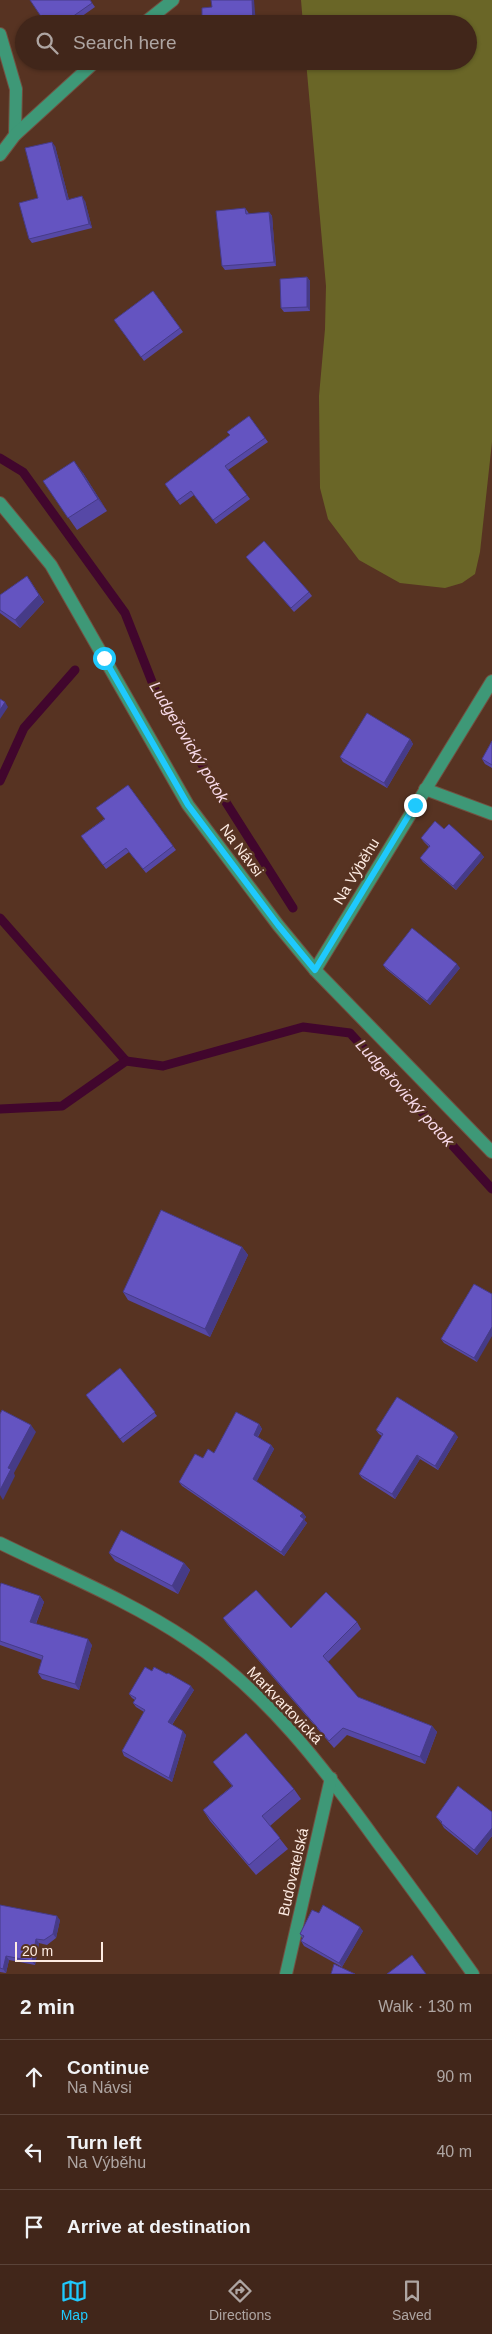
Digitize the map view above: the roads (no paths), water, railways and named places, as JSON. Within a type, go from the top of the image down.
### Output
[{"type":"street","points":[[154,15],[173,0]]},
{"type":"street","points":[[0,34],[16,89],[15,135]]},
{"type":"street","points":[[0,155],[15,135],[86,70]]},
{"type":"street","name":"Na Návsi","points":[[0,503],[51,565],[188,805],[278,925],[315,970],[492,1152]]},
{"type":"street","name":"Na Výběhu","points":[[315,970],[492,680]]},
{"type":"street","points":[[425,789],[492,814]]},
{"type":"street","name":"Markvartovická","points":[[0,1543],[138,1611],[188,1640],[238,1678],[276,1715],[331,1778],[474,1974]]},
{"type":"street","name":"Budovatelská","points":[[286,1974],[331,1778]]},
{"type":"waterway","name":"Ludgeřovický potok","points":[[0,458],[23,472],[125,613],[156,692],[293,908]]},
{"type":"waterway","points":[[0,781],[24,728],[75,670]]},
{"type":"waterway","points":[[0,918],[126,1061]]},
{"type":"waterway","points":[[0,1109],[62,1106],[126,1061],[163,1066],[303,1027],[350,1033],[492,1189]]}]
